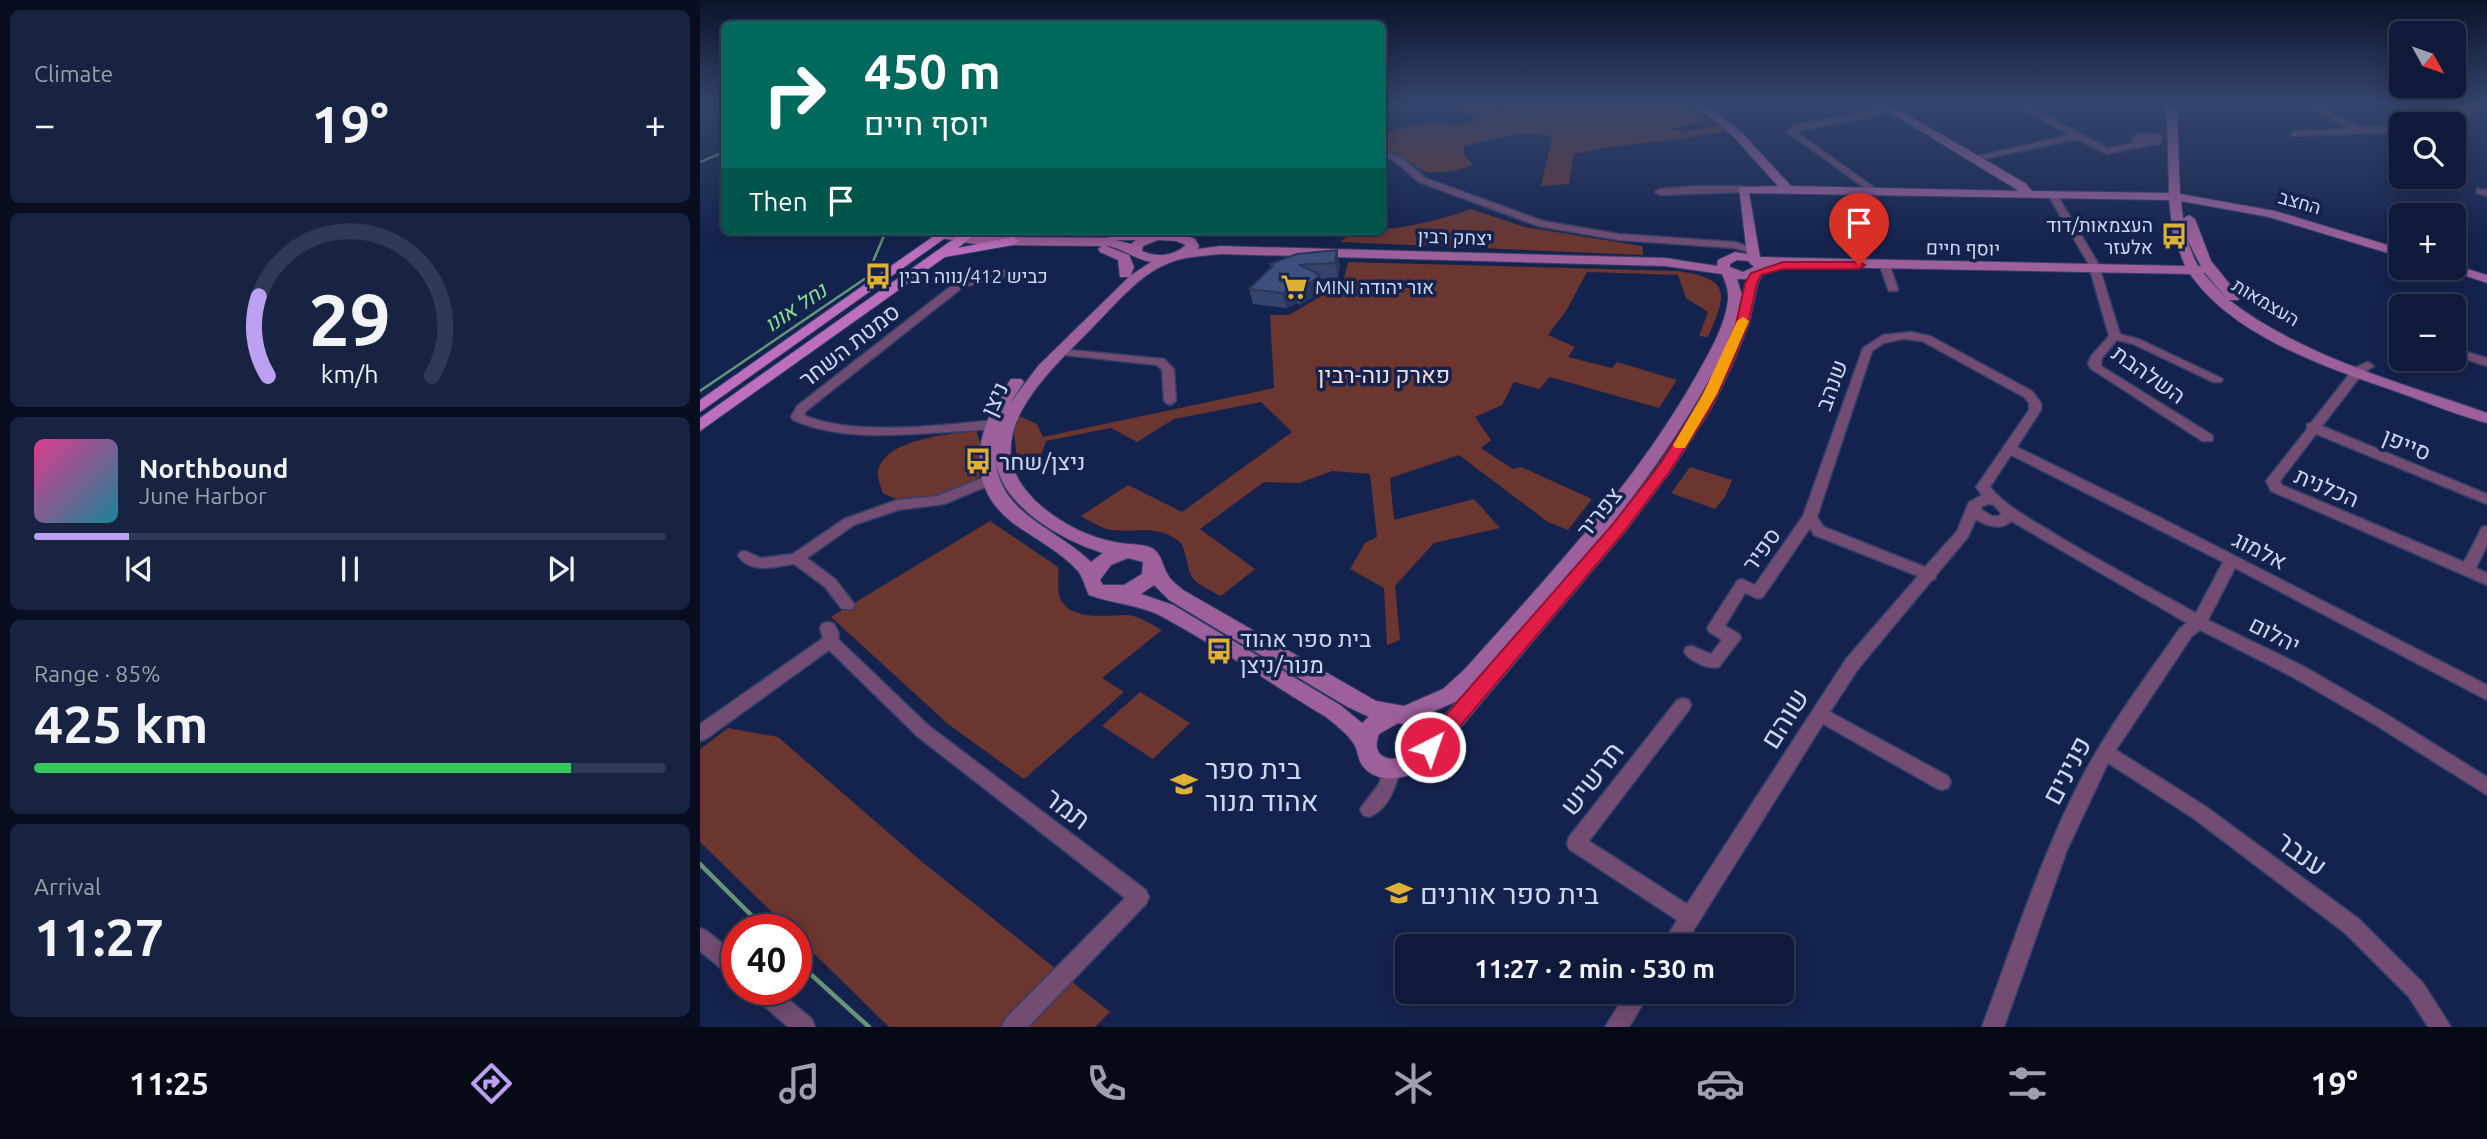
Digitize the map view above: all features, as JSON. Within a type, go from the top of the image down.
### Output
[{"type":"main road","points":[[700,407],[958,235]]},
{"type":"main road","points":[[700,426],[915,271],[959,235]]},
{"type":"main road","points":[[915,271],[954,252],[1025,235]]},
{"type":"street","points":[[1753,151],[1788,190]]},
{"type":"street","points":[[1762,151],[1787,178],[1788,190]]},
{"type":"street","points":[[1817,151],[1876,193]]},
{"type":"street","points":[[1963,151],[2021,185],[2029,195]]},
{"type":"street","points":[[1977,159],[2012,151]]},
{"type":"street","name":"העצמאות","points":[[2176,151],[2182,197]]},
{"type":"street","name":"העצמאות","points":[[2181,151],[2182,197],[2179,233],[2204,274],[2269,324],[2363,369],[2487,418]]},
{"type":"street","points":[[1386,153],[1399,160],[1422,180],[1541,224],[1753,257]]},
{"type":"street","points":[[1660,192],[1743,189]]},
{"type":"street","name":"החצב","points":[[1743,189],[2182,197],[2281,216],[2389,249]]},
{"type":"street","name":"צפריר","points":[[1427,751],[1619,528],[1665,467],[1703,409],[1742,324],[1751,283],[1753,257],[1743,189]]},
{"type":"street","name":"השלהבת","points":[[2053,195],[2096,270],[2115,336]]},
{"type":"street","points":[[1025,235],[1110,242],[1136,252],[1175,256],[1193,246],[1189,241]]},
{"type":"street","points":[[1025,235],[1111,250],[1126,261],[1125,274]]},
{"type":"street","points":[[1135,235],[1158,236]]},
{"type":"street","points":[[1136,252],[1140,241],[1158,236]]},
{"type":"street","name":"יצחק רבין","points":[[1158,236],[1178,237],[1189,241],[1729,264]]},
{"type":"street","name":"יצחק רבין","points":[[1175,256],[1221,250],[1729,264]]},
{"type":"street","name":"ניצן","points":[[1128,551],[1104,548],[1083,539],[1049,520],[1020,495],[1004,461],[998,406],[1020,377],[1138,261],[1136,252]]},
{"type":"street","name":"ניצן","points":[[1092,576],[1073,553],[1009,510],[990,480],[986,457],[998,424],[1027,385],[1138,276],[1175,256]]},
{"type":"street","points":[[1729,264],[1753,257]]},
{"type":"street","points":[[1729,264],[1743,276],[1753,257]]},
{"type":"street","name":"יוסף חיים","points":[[1753,257],[1793,264],[2204,274]]},
{"type":"street","name":"צפריר","points":[[1401,713],[1443,699],[1471,676],[1587,543],[1649,465],[1688,405],[1728,324],[1735,294],[1729,264]]},
{"type":"street","points":[[1885,266],[1893,289]]},
{"type":"street","name":"סמטת השחר","points":[[998,424],[867,431],[815,423],[797,417],[801,409],[959,285],[1006,273]]},
{"type":"street","points":[[2466,273],[2487,279]]},
{"type":"street","name":"שנהב","points":[[1810,517],[1867,350],[1883,338],[1912,335],[1926,338],[2028,394],[2035,403],[2035,410],[1983,487],[1992,499]]},
{"type":"street","name":"השלהבת","points":[[2115,336],[2137,342],[2217,379]]},
{"type":"street","name":"השלהבת","points":[[2115,336],[2096,357],[2096,368],[2207,438]]},
{"type":"street","points":[[1059,352],[1160,362],[1168,369],[1170,401]]},
{"type":"street","points":[[2466,355],[2487,362]]},
{"type":"street","name":"העצמאות","points":[[2363,369],[2487,410]]},
{"type":"street","name":"הכלנית","points":[[2363,369],[2312,428],[2273,481],[2276,488],[2466,570]]},
{"type":"street","name":"סייפן","points":[[2312,428],[2487,499]]},
{"type":"street","name":"אלמוג","points":[[2010,449],[2487,693]]},
{"type":"street","points":[[745,556],[759,564],[799,558],[849,522],[897,505],[939,501],[990,480]]},
{"type":"street","points":[[1980,499],[1992,499],[2003,505],[2000,518],[1975,512],[1974,505],[1980,499]]},
{"type":"street","name":"שוהם","points":[[1680,934],[1852,664],[1963,534],[1974,505]]},
{"type":"street","points":[[1810,517],[1819,531],[1930,575]]},
{"type":"street","name":"ספיר","points":[[1692,652],[1713,662],[1733,638],[1715,628],[1742,585],[1758,593],[1810,517]]},
{"type":"street","name":"שוהם","points":[[1963,534],[2000,518]]},
{"type":"street","name":"יהלום","points":[[2000,518],[2037,531],[2199,621],[2333,691],[2487,787]]},
{"type":"street","points":[[2487,531],[2466,570],[2487,579]]},
{"type":"street","points":[[1128,551],[1145,553],[1152,559],[1162,582],[1176,596],[1353,700],[1372,709],[1419,716],[1428,725],[1432,735],[1427,751],[1415,763],[1391,769],[1372,762],[1366,752],[1365,743],[1353,727],[1333,710],[1166,610],[1120,594],[1099,592],[1093,587],[1092,576],[1104,560],[1128,551]]},
{"type":"street","points":[[799,558],[800,562],[830,583],[847,605]]},
{"type":"street","name":"פנינים","points":[[1993,1027],[2059,848],[2082,794],[2105,752],[2186,632],[2199,621],[2231,561]]},
{"type":"street","points":[[1120,594],[1142,584],[1154,567]]},
{"type":"street","name":"תמר","points":[[700,734],[829,634],[923,731],[1139,897],[1013,1027]]},
{"type":"street","name":"תרשיש","points":[[1683,705],[1576,843],[1691,918]]},
{"type":"street","points":[[1365,743],[1375,724],[1401,713]]},
{"type":"street","points":[[1819,714],[1942,782]]},
{"type":"street","name":"ענבר","points":[[2105,752],[2199,812],[2352,926],[2416,990],[2440,1027]]},
{"type":"street","points":[[1369,809],[1387,787],[1391,769]]},
{"type":"street","points":[[700,937],[721,955]]},
{"type":"street","points":[[1616,1027],[1632,1004]]},
{"type":"street","points":[[776,1005],[795,1024]]},
{"type":"green space","points":[[1391,151],[1464,151],[1464,155],[1473,165],[1428,172]]},
{"type":"green space","points":[[1549,151],[1591,151],[1574,154],[1569,184],[1541,186]]},
{"type":"green space","points":[[1471,209],[1525,227],[1642,246],[1643,255],[1341,242],[1348,235],[1386,235],[1386,229]]},
{"type":"green space","name":"פארק נוה-רבין","points":[[1348,262],[1678,271],[1696,274],[1716,284],[1721,300],[1708,337],[1699,336],[1708,312],[1686,298],[1678,275],[1587,272],[1566,311],[1548,335],[1575,347],[1568,357],[1612,368],[1617,362],[1677,380],[1659,408],[1550,377],[1539,389],[1514,382],[1502,405],[1475,417],[1491,440],[1481,448],[1513,469],[1521,467],[1592,499],[1568,530],[1548,522],[1459,455],[1390,478],[1394,520],[1474,499],[1500,528],[1434,543],[1395,586],[1400,640],[1387,645],[1384,588],[1350,569],[1365,543],[1377,537],[1370,474],[1332,471],[1299,483],[1264,482],[1200,529],[1255,569],[1221,596],[1191,576],[1182,544],[1173,537],[1157,531],[1108,529],[1081,516],[1128,485],[1182,512],[1292,432],[1261,402],[1174,419],[1137,442],[1111,428],[1046,441],[1039,462],[1021,474],[1018,469],[1014,432],[1017,415],[1037,424],[1043,437],[1274,388],[1270,315],[1289,315],[1343,283]]},
{"type":"green space","points":[[976,431],[984,464],[981,474],[966,486],[917,498],[898,499],[883,493],[878,477],[881,464],[889,454],[917,441]]},
{"type":"green space","points":[[1690,467],[1732,480],[1725,497],[1715,509],[1671,493]]},
{"type":"green space","points":[[990,521],[1058,567],[1059,595],[1070,610],[1099,616],[1131,615],[1162,630],[1102,678],[1124,692],[1024,779],[948,724],[831,617]]},
{"type":"green space","points":[[1140,692],[1190,723],[1153,759],[1102,726]]},
{"type":"green space","points":[[728,728],[778,737],[921,861],[1110,1012],[1095,1027],[889,1027],[812,952],[812,914],[774,914],[700,842],[700,749]]},
{"type":"building","points":[[1337,250],[1335,263],[1299,265],[1319,274],[1317,275],[1320,277],[1296,290],[1282,293],[1249,289],[1273,266],[1270,264],[1297,254]]},
{"type":"waterway","points":[[700,162],[721,153]]},
{"type":"waterway","name":"נחל אונו","points":[[700,391],[866,278],[884,235]]},
{"type":"waterway","name":"נחל אונו","points":[[700,864],[750,914]]},
{"type":"waterway","name":"נחל אונו","points":[[812,975],[869,1027]]},
{"type":"slow traffic","points":[[1680,445],[1703,409],[1725,366],[1743,321]]},
{"type":"place","name":"העצמאות/דוד אלעזר","points":[[2174,236]]},
{"type":"place","name":"כביש 412/נווה רבין","points":[[878,276]]},
{"type":"place","name":"MINI אור יהודה","points":[[1294,287]]},
{"type":"place","name":"ניצן/שחר","points":[[978,461]]},
{"type":"place","name":"בית ספר אהוד מנור/ניצן","points":[[1219,651]]},
{"type":"place","name":"בית ספר אהוד מנור","points":[[1184,784]]},
{"type":"place","name":"בית ספר אורנים","points":[[1399,893]]},
{"type":"route","points":[[1430,747],[1427,751],[1584,570],[1665,467],[1703,409],[1725,366],[1748,305],[1751,283],[1757,273],[1793,264],[1859,265]]}]
